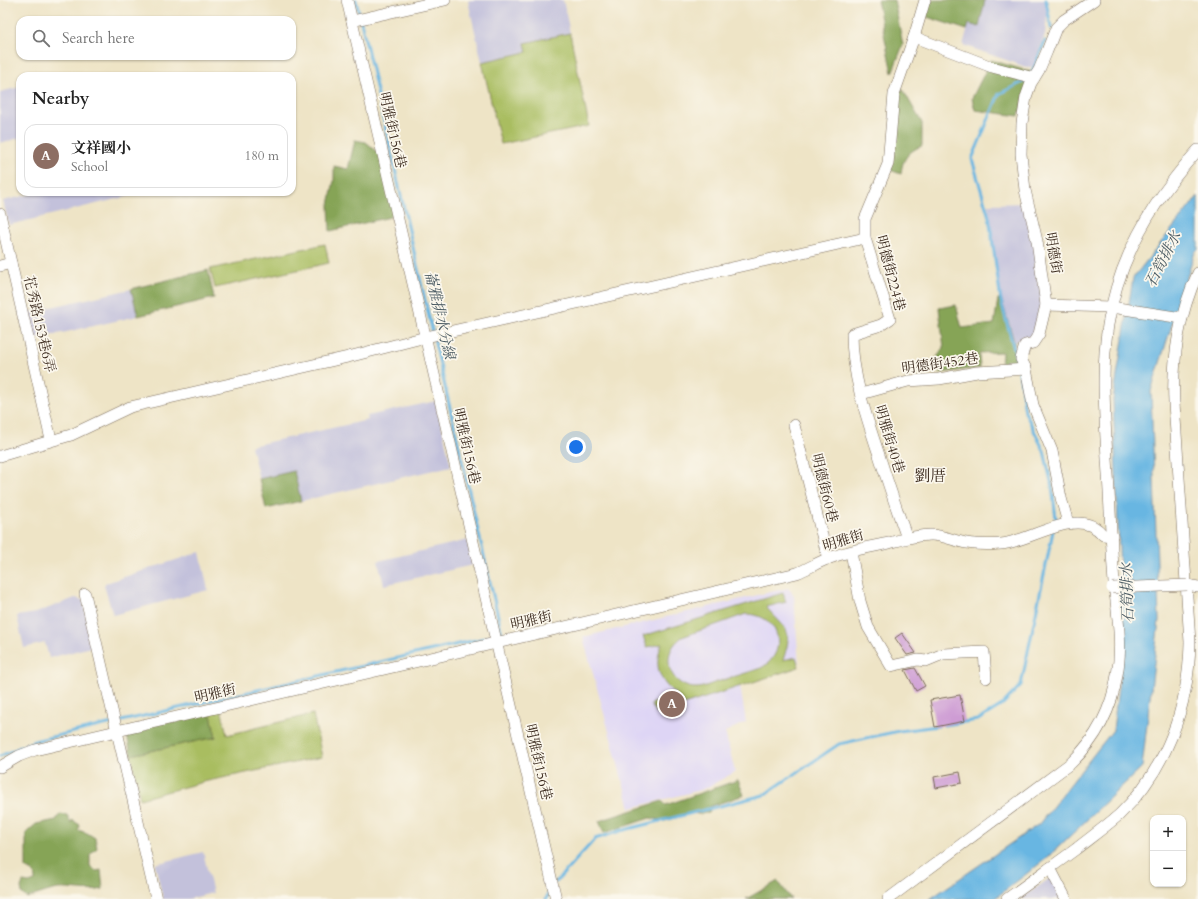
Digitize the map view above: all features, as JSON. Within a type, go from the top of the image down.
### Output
[{"type":"street","name":"明雅街156巷","points":[[347,0],[556,899]]},
{"type":"street","points":[[352,21],[445,0]]},
{"type":"street","name":"明德街224巷","points":[[860,394],[852,349],[852,334],[881,325],[890,319],[865,238],[865,219],[888,164],[894,94],[925,0]]},
{"type":"street","name":"明德街","points":[[1068,523],[1061,498],[1052,451],[1046,433],[1033,405],[1026,369],[1021,359],[1025,345],[1033,343],[1039,334],[1046,305],[1037,241],[1025,190],[1021,154],[1022,123],[1026,97],[1056,28],[1064,20],[1094,0]]},
{"type":"street","points":[[914,37],[992,67],[1034,78]]},
{"type":"street","points":[[888,899],[1071,763],[1084,750],[1098,730],[1109,705],[1114,690],[1119,661],[1119,635],[1114,584],[1104,376],[1106,342],[1111,307],[1124,268],[1144,226],[1169,185],[1198,150]]},
{"type":"street","name":"花秀路153巷6弄","points":[[0,214],[51,440]]},
{"type":"street","points":[[0,456],[71,435],[130,407],[348,357],[426,336],[865,238]]},
{"type":"street","points":[[0,266],[11,263]]},
{"type":"street","points":[[1007,899],[1109,824],[1129,804],[1149,778],[1168,746],[1181,710],[1188,677],[1193,586],[1173,389],[1175,362],[1182,318],[1198,273]]},
{"type":"street","points":[[1046,305],[1111,307],[1182,318]]},
{"type":"street","name":"明德街452巷","points":[[860,394],[908,381],[939,379],[977,372],[1026,369]]},
{"type":"street","name":"明雅街40巷","points":[[860,394],[870,430],[907,538]]},
{"type":"street","name":"明德街60巷","points":[[794,425],[828,559]]},
{"type":"street","points":[[1068,523],[1089,524],[1098,529],[1103,535],[1112,536]]},
{"type":"street","name":"明雅街","points":[[0,767],[19,756],[35,750],[797,574],[828,559],[907,538],[933,535],[959,542],[975,544],[1002,544],[1068,523]]},
{"type":"street","points":[[851,552],[860,601],[868,627],[891,666],[918,660],[926,661],[943,654],[984,652],[986,678]]},
{"type":"street","points":[[1112,588],[1193,586]]},
{"type":"street","points":[[86,594],[156,899]]},
{"type":"street","points":[[1050,868],[1066,899]]},
{"type":"shaded area","points":[[563,0],[570,33],[525,43],[527,52],[482,62],[468,1]]},
{"type":"shaded area","points":[[985,0],[1048,0],[1045,34],[1034,65],[1029,68],[963,45],[969,24],[979,27]]},
{"type":"shaded area","points":[[16,88],[16,139],[0,143],[0,92]]},
{"type":"shaded area","points":[[24,196],[129,196],[9,225],[3,201]]},
{"type":"shaded area","points":[[1029,203],[1044,281],[1038,334],[1014,342],[1001,298],[988,204]]},
{"type":"shaded area","points":[[131,289],[138,316],[35,339],[29,312]]},
{"type":"shaded area","points":[[436,401],[451,466],[301,501],[294,471],[259,479],[251,446],[368,420],[367,416]]},
{"type":"shaded area","points":[[468,540],[473,565],[384,585],[378,561]]},
{"type":"shaded area","points":[[200,552],[208,590],[113,615],[104,585],[106,583]]},
{"type":"shaded area","points":[[788,588],[794,595],[799,667],[740,686],[746,722],[725,732],[735,772],[704,789],[630,808],[583,637]]},
{"type":"shaded area","points":[[75,598],[83,600],[95,646],[49,658],[45,643],[24,648],[17,616],[36,613]]},
{"type":"shaded area","points":[[203,852],[213,893],[188,899],[163,899],[155,864]]},
{"type":"shaded area","points":[[1053,876],[1064,899],[1021,899]]},
{"type":"green space","points":[[877,0],[894,0],[903,45],[892,73]]},
{"type":"green space","points":[[930,0],[985,0],[979,27],[969,24],[967,30],[924,16]]},
{"type":"green space","points":[[570,33],[589,126],[501,144],[482,62],[527,52],[525,43]]},
{"type":"green space","points":[[991,60],[1031,72],[1019,116],[975,110],[972,98]]},
{"type":"green space","points":[[902,88],[922,123],[922,146],[909,153],[904,160],[901,174],[890,170],[895,148],[895,108]]},
{"type":"green space","points":[[355,140],[366,142],[380,154],[394,211],[390,217],[330,231],[329,205],[334,180],[334,166],[348,169]]},
{"type":"green space","points":[[325,244],[329,263],[215,288],[210,269]]},
{"type":"green space","points":[[208,270],[214,298],[138,316],[131,289]]},
{"type":"green space","points":[[1001,298],[1014,342],[1016,366],[1001,367],[1002,352],[979,353],[980,368],[939,373],[937,357],[944,348],[939,308],[956,305],[962,328],[994,324],[998,299]]},
{"type":"green space","points":[[294,471],[301,501],[266,509],[259,479]]},
{"type":"green space","points":[[783,593],[786,602],[766,607],[783,625],[788,635],[783,660],[796,657],[799,667],[656,714],[651,704],[676,694],[665,684],[659,672],[658,659],[662,644],[647,647],[643,636]],"holes":[[[746,614],[757,616],[766,620],[773,627],[777,635],[778,644],[776,653],[770,661],[761,668],[699,688],[691,688],[686,686],[674,677],[670,668],[669,655],[676,642],[682,637]]]},
{"type":"green space","points":[[221,708],[227,735],[313,714],[322,757],[203,782],[140,799],[131,755],[216,737],[210,711]]},
{"type":"green space","points":[[210,711],[216,737],[131,755],[126,730]]},
{"type":"green space","points":[[738,780],[744,795],[711,806],[709,813],[692,813],[665,821],[650,818],[604,833],[599,821],[662,801],[666,805]]},
{"type":"green space","points":[[60,814],[67,815],[71,823],[72,820],[80,825],[78,830],[95,838],[97,848],[90,855],[90,866],[96,871],[101,870],[103,889],[92,891],[58,889],[27,898],[22,894],[21,887],[23,882],[29,883],[35,881],[35,876],[33,872],[26,868],[26,833],[36,824],[56,820]]},
{"type":"green space","points":[[778,881],[791,899],[746,899]]},
{"type":"water","name":"石筍排水","points":[[1198,196],[1198,249],[1195,252],[1151,391],[1159,620],[1142,767],[1047,858],[994,899],[930,899],[1039,824],[1113,730],[1123,646],[1113,400],[1133,278]]},
{"type":"building","points":[[902,633],[916,653],[907,655],[895,638]]},
{"type":"building","points":[[915,668],[925,686],[916,691],[905,670]]},
{"type":"building","points":[[960,695],[965,721],[935,727],[930,700]]},
{"type":"building","points":[[960,772],[962,783],[936,788],[934,777]]},
{"type":"waterway","name":"崙雅排水分線","points":[[0,756],[34,741],[502,634],[356,0]]},
{"type":"waterway","points":[[1046,0],[1051,28]]},
{"type":"waterway","points":[[1032,72],[1045,41]]},
{"type":"waterway","points":[[1017,360],[1001,301],[989,217],[972,159],[999,94],[1027,80]]},
{"type":"waterway","points":[[1019,371],[1025,412],[1044,451],[1052,486],[1056,519],[1055,523]]},
{"type":"waterway","points":[[944,725],[978,720],[1002,705],[1021,685],[1053,531]]},
{"type":"waterway","points":[[556,882],[595,839],[620,831],[764,795],[839,744],[899,731],[938,726]]},
{"type":"waterway","points":[[546,899],[550,890]]},
{"type":"place","name":"文祥國小","points":[[672,704]]},
{"type":"district","name":"劉厝","points":[[930,475]]}]
